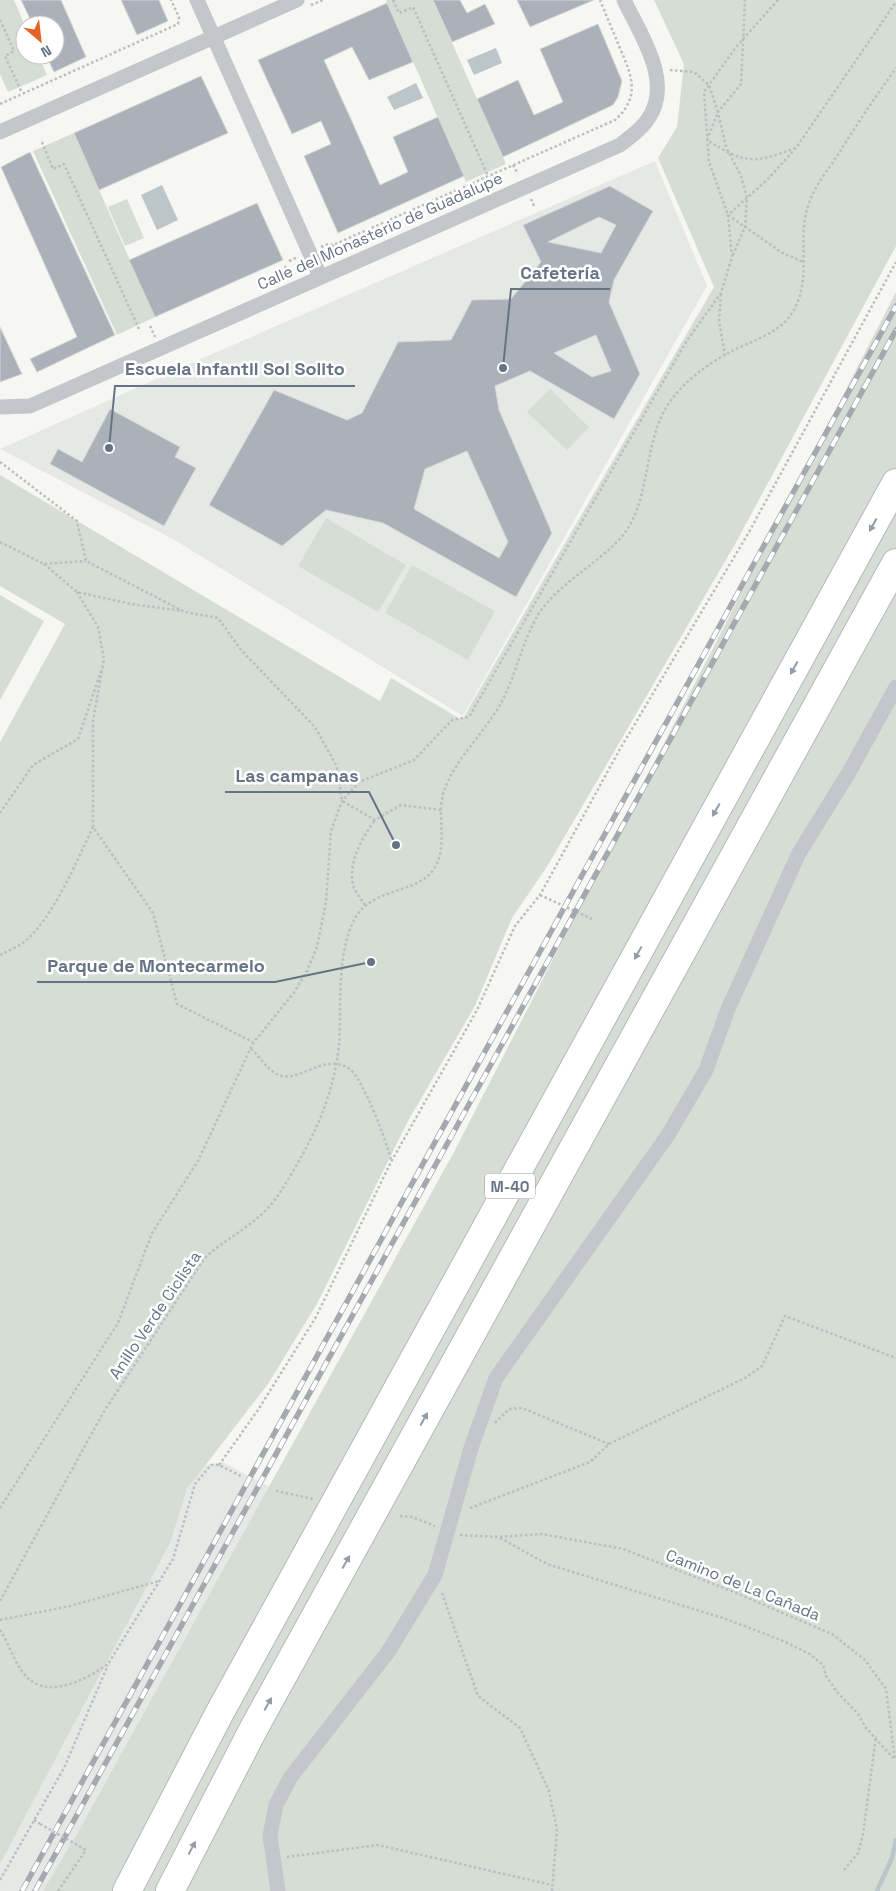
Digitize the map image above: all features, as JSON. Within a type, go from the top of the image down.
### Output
[{"type":"highway","name":"M-40","points":[[127,1891],[224,1706],[896,483]]},
{"type":"highway","name":"M-40","points":[[170,1891],[254,1728],[896,563]]},
{"type":"street","points":[[196,0],[320,276]]},
{"type":"street","points":[[0,132],[297,0]]},
{"type":"street","name":"Calle del Monasterio de Guadalupe","points":[[0,407],[30,406],[320,276],[620,145],[648,119],[655,105],[656,69],[624,0]]},
{"type":"street","points":[[278,1891],[275,1857],[270,1836],[276,1805],[290,1778],[388,1652],[436,1575],[471,1448],[496,1378],[668,1135],[706,1070],[728,1009],[800,853],[848,774],[896,687]]},
{"type":"path","points":[[0,104],[178,24],[179,17],[172,0]]},
{"type":"path","points":[[393,0],[399,13],[413,7],[488,176]]},
{"type":"path","points":[[328,244],[333,245],[615,120],[624,112],[630,98],[632,76],[600,0]]},
{"type":"path","points":[[708,140],[718,112],[741,84],[745,0]]},
{"type":"path","points":[[732,256],[728,215],[709,162],[704,92],[742,41],[778,0]]},
{"type":"path","points":[[728,215],[767,180],[796,148],[896,2]]},
{"type":"path","points":[[0,20],[14,51],[5,56],[22,94]]},
{"type":"path","points":[[441,810],[401,805],[375,820],[362,838],[352,872],[353,887],[365,905],[418,881],[435,867],[440,850],[441,810],[447,784],[504,699],[540,612],[566,584],[629,527],[641,495],[662,416],[671,400],[694,377],[724,355],[759,338],[784,322],[804,286],[803,226],[809,202],[854,129],[896,68]]},
{"type":"path","points":[[656,69],[694,72],[709,85],[730,155],[741,176],[747,198],[745,227],[732,256],[722,293],[719,321],[724,355]]},
{"type":"path","points":[[708,140],[730,155],[751,161],[774,156],[796,148]]},
{"type":"path","points":[[42,142],[53,169],[64,164],[140,331]]},
{"type":"path","points":[[728,215],[781,252],[804,262]]},
{"type":"path","points":[[219,1464],[258,1410],[316,1317],[391,1162],[477,1010],[515,926],[540,895],[620,749],[749,532],[896,262]]},
{"type":"path","points":[[0,1508],[118,1323],[152,1233],[198,1162],[253,1043],[293,994],[307,971],[317,947],[326,902],[331,831],[342,800],[359,782],[414,760],[452,720],[469,717],[686,342],[722,293]]},
{"type":"path","points":[[0,462],[77,521],[86,562]]},
{"type":"path","points":[[0,542],[44,564],[77,592],[98,627],[104,659],[93,721],[93,827],[68,878],[42,922],[24,942],[0,955]]},
{"type":"path","points":[[44,564],[86,562],[185,612]]},
{"type":"path","points":[[77,592],[131,604],[218,618],[241,650],[315,727],[338,767],[342,800]]},
{"type":"path","points":[[0,813],[33,765],[78,739],[104,659]]},
{"type":"path","points":[[342,800],[375,820]]},
{"type":"path","points":[[93,827],[153,913],[177,1004],[253,1043]]},
{"type":"path","points":[[540,895],[592,919]]},
{"type":"path","name":"Anillo Verde Ciclista","points":[[0,1601],[103,1413],[204,1259],[215,1248],[266,1211],[280,1192],[319,1122],[328,1101],[336,1064],[345,952],[354,920],[365,905]]},
{"type":"path","points":[[250,1049],[269,1070],[281,1076],[323,1065],[336,1064],[350,1069],[358,1079],[386,1138],[391,1162]]},
{"type":"path","points":[[454,1514],[590,1462],[609,1444],[744,1378],[762,1366],[785,1316],[896,1358]]},
{"type":"path","points":[[492,1430],[509,1409],[522,1408],[609,1444]]},
{"type":"path","points":[[0,1880],[64,1768],[108,1664],[173,1559],[195,1484],[211,1465],[219,1464],[240,1476]]},
{"type":"path","points":[[276,1491],[314,1499]]},
{"type":"path","name":"Camino de La Cañada","points":[[876,1736],[838,1693],[826,1676],[823,1665],[810,1654],[781,1640],[726,1619],[547,1564],[498,1537],[542,1534],[622,1550],[729,1590],[832,1634],[865,1660],[886,1689],[896,1760]]},
{"type":"path","points":[[436,1575],[478,1696],[520,1728],[549,1791],[557,1830],[552,1891]]},
{"type":"path","points":[[0,1620],[70,1606],[158,1581]]},
{"type":"path","points":[[0,1630],[22,1669],[30,1679],[41,1685],[55,1687],[82,1680],[108,1664]]},
{"type":"path","points":[[876,1736],[896,1760]]},
{"type":"path","points":[[844,1870],[858,1853],[863,1836],[876,1736]]},
{"type":"path","points":[[34,1820],[86,1850],[58,1891]]},
{"type":"path","points":[[275,1857],[378,1844],[552,1885]]},
{"type":"shaded area","points":[[0,0],[14,0],[20,15],[15,15],[15,65],[42,65],[47,75],[8,92],[0,74]]},
{"type":"shaded area","points":[[386,0],[433,0],[506,164],[466,182]]},
{"type":"shaded area","points":[[654,0],[896,0],[896,246],[734,546],[548,865],[512,918],[475,1006],[408,1121],[318,1302],[268,1384],[187,1489],[171,1541],[0,1864],[0,742],[65,624],[0,586],[0,475],[380,701],[391,678],[462,720],[714,287],[658,158],[677,127],[684,64]]},
{"type":"shaded area","points":[[496,48],[502,63],[474,75],[467,60]]},
{"type":"shaded area","points":[[416,83],[423,98],[394,110],[387,97]]},
{"type":"shaded area","points":[[74,133],[155,317],[117,335],[33,151]]},
{"type":"shaded area","points":[[655,161],[707,286],[463,716],[171,538],[0,449],[203,358]]},
{"type":"shaded area","points":[[162,185],[178,220],[157,230],[141,195]]},
{"type":"shaded area","points":[[127,199],[144,238],[125,246],[108,207]]},
{"type":"shaded area","points":[[896,292],[896,1891],[43,1891],[77,1834],[454,1152]]},
{"type":"shaded area","points":[[550,389],[589,427],[567,450],[527,412]]},
{"type":"shaded area","points":[[326,518],[406,565],[378,612],[298,566]]},
{"type":"shaded area","points":[[412,565],[495,611],[468,660],[385,613]]},
{"type":"shaded area","points":[[0,595],[44,621],[0,700]]},
{"type":"shaded area","points":[[223,1462],[277,1491],[81,1891],[0,1891],[0,1864],[171,1541],[187,1489],[204,1465]]},
{"type":"building","points":[[21,0],[61,0],[86,57],[54,72],[51,65],[65,65],[65,15],[28,15]]},
{"type":"building","points":[[121,0],[159,0],[168,21],[137,35]]},
{"type":"building","points":[[433,0],[460,0],[467,13],[485,4],[495,24],[452,42]]},
{"type":"building","points":[[517,0],[594,0],[530,27]]},
{"type":"building","points":[[387,3],[413,62],[369,80],[352,47],[324,60],[380,185],[408,172],[393,137],[438,117],[464,176],[338,233],[304,156],[331,144],[321,121],[292,134],[258,60]]},
{"type":"building","points":[[598,24],[622,81],[618,97],[613,105],[503,157],[477,99],[518,80],[534,115],[563,102],[540,49]]},
{"type":"building","points":[[201,76],[228,133],[99,190],[74,133]]},
{"type":"building","points":[[30,152],[115,335],[37,372],[30,359],[77,337],[1,167]]},
{"type":"building","points":[[610,186],[653,211],[614,280],[609,302],[640,374],[614,419],[530,371],[495,386],[499,410],[552,533],[516,597],[383,523],[326,510],[282,546],[209,505],[274,390],[347,420],[362,413],[398,342],[451,340],[472,300],[511,299],[541,262],[523,225]],"holes":[[[599,217],[616,225],[601,253],[548,242]],[[596,335],[611,371],[592,377],[554,353]],[[467,451],[508,542],[499,558],[414,509],[425,469]]]},
{"type":"building","points":[[257,203],[283,260],[155,317],[129,260]]},
{"type":"building","points":[[0,327],[22,374],[0,382]]},
{"type":"building","points":[[110,409],[180,447],[175,457],[196,468],[164,526],[50,464],[58,449],[82,462]]},
{"type":"waterway","points":[[877,1891],[892,1858],[896,1840]]},
{"type":"railway","points":[[22,1891],[896,306]]},
{"type":"railway","points":[[35,1891],[896,330]]},
{"type":"place","name":"Cafetería","points":[[503,368]]},
{"type":"place","name":"Escuela Infantil Sol Solito","points":[[109,448]]},
{"type":"place","name":"Las campanas","points":[[396,845]]},
{"type":"place","name":"Parque de Montecarmelo","points":[[371,962]]}]
